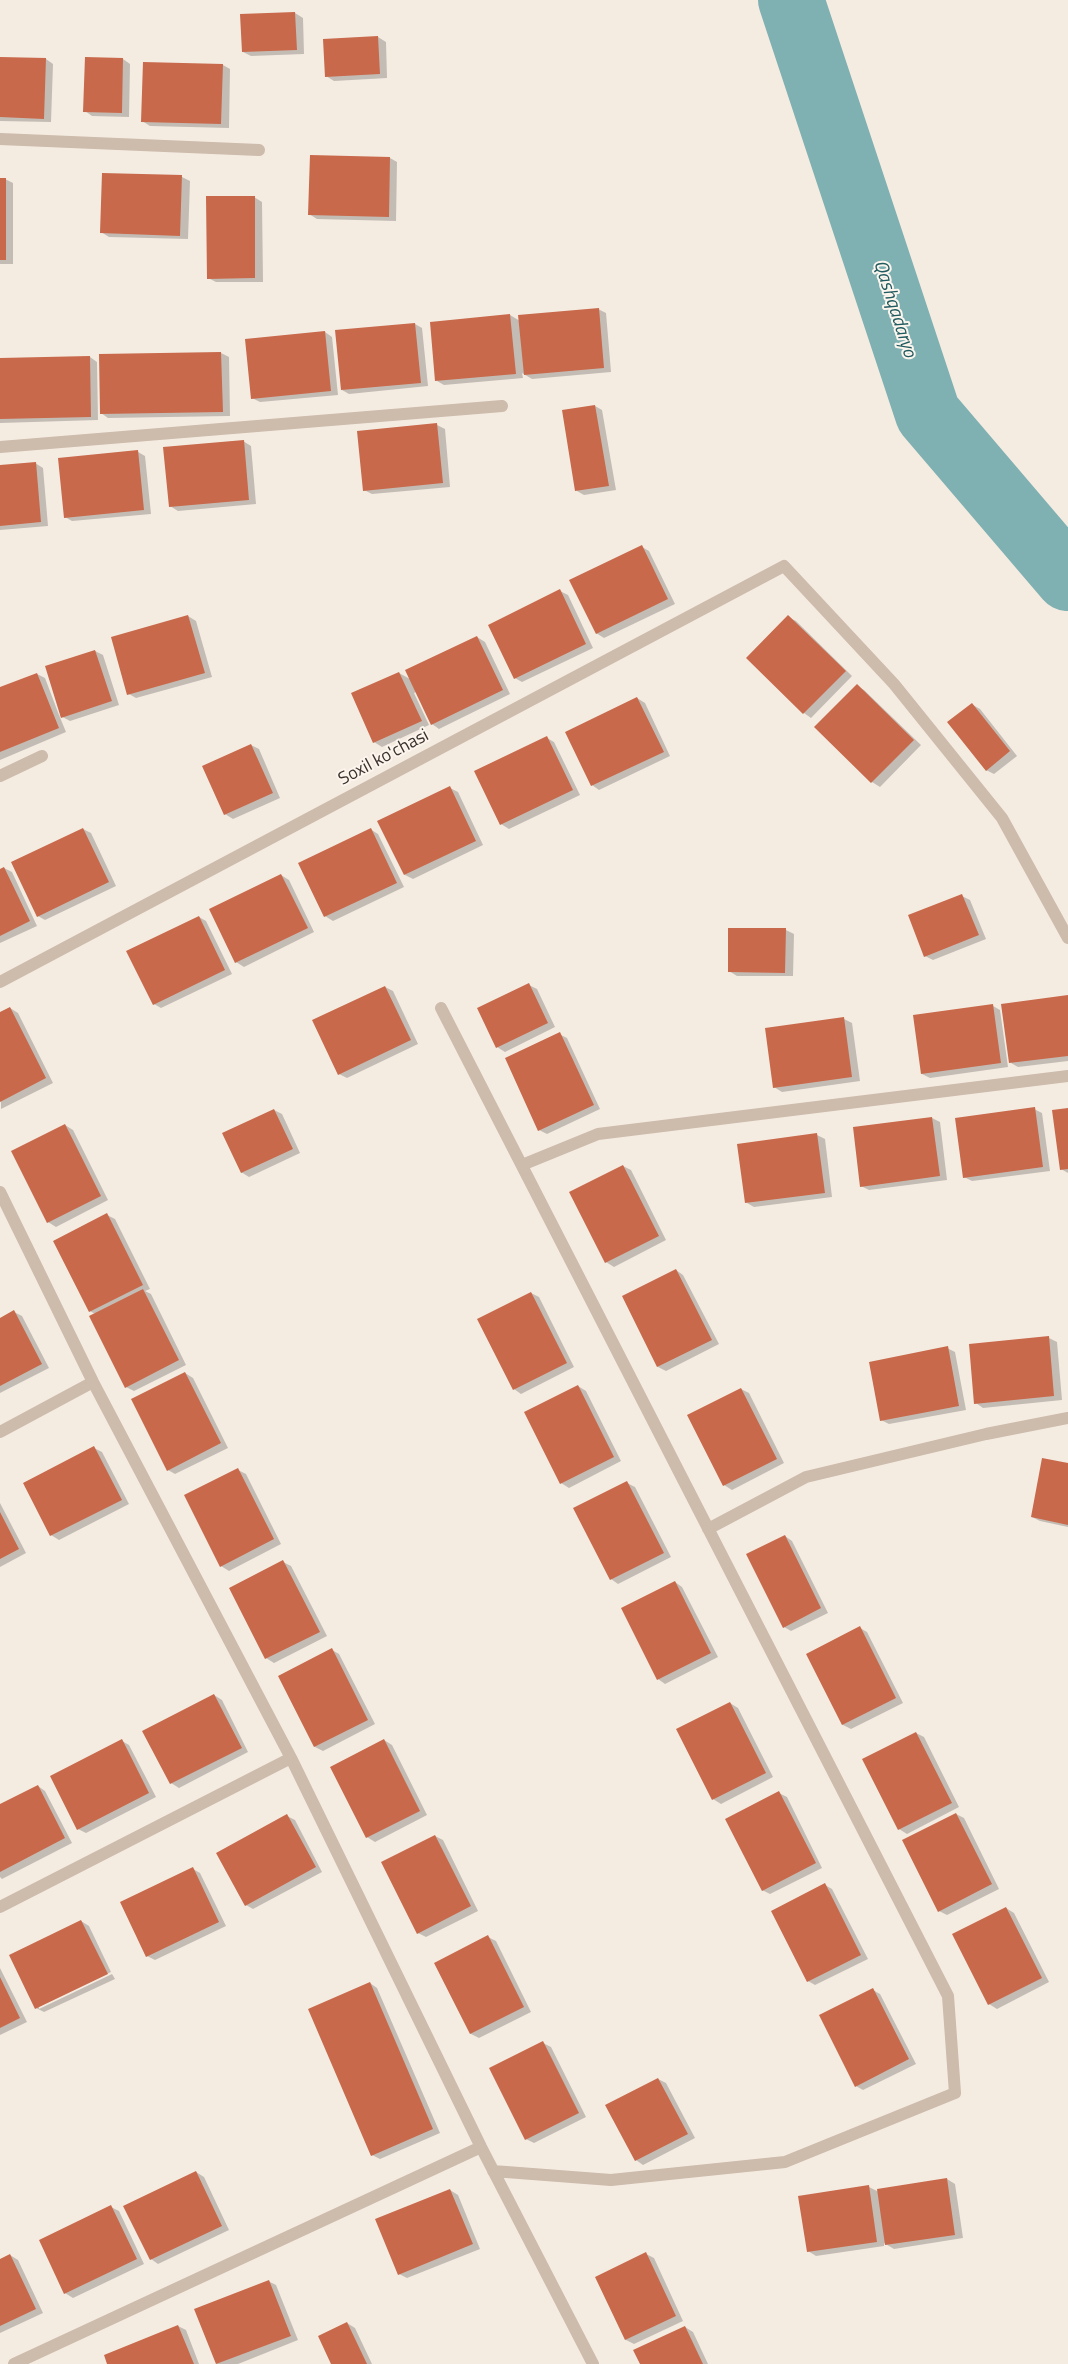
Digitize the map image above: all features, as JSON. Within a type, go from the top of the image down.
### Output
[{"type":"street","points":[[0,138],[259,150]]},
{"type":"street","points":[[0,447],[502,406]]},
{"type":"street","name":"Soxil ko'chasi","points":[[0,982],[784,566],[894,684],[1002,818],[1068,938]]},
{"type":"street","points":[[0,776],[42,756]]},
{"type":"street","points":[[441,1008],[948,1996],[955,2093],[785,2162],[611,2180],[493,2170]]},
{"type":"street","points":[[522,1165],[598,1134],[1068,1076]]},
{"type":"street","points":[[0,1192],[93,1382],[291,1758],[481,2147],[593,2364]]},
{"type":"street","points":[[0,1432],[93,1382]]},
{"type":"street","points":[[708,1529],[806,1477],[986,1434],[1068,1418]]},
{"type":"street","points":[[0,1907],[291,1758]]},
{"type":"street","points":[[14,2364],[481,2147]]},
{"type":"building","points":[[295,12],[297,50],[242,52],[240,14]]},
{"type":"building","points":[[378,36],[380,74],[325,77],[323,39]]},
{"type":"building","points":[[0,57],[46,58],[44,119],[0,117]]},
{"type":"building","points":[[85,57],[123,58],[122,113],[83,112]]},
{"type":"building","points":[[143,62],[223,64],[221,124],[141,122]]},
{"type":"building","points":[[310,155],[390,157],[389,217],[308,215]]},
{"type":"building","points":[[102,173],[182,175],[180,236],[100,233]]},
{"type":"building","points":[[0,178],[6,178],[6,260],[0,260]]},
{"type":"building","points":[[206,196],[255,196],[255,278],[207,279]]},
{"type":"building","points":[[599,308],[604,368],[524,375],[518,315]]},
{"type":"building","points":[[510,314],[516,374],[435,381],[430,322]]},
{"type":"building","points":[[415,323],[421,383],[341,390],[335,330]]},
{"type":"building","points":[[325,331],[331,391],[251,399],[245,339]]},
{"type":"building","points":[[221,352],[223,412],[100,414],[99,354]]},
{"type":"building","points":[[90,356],[91,417],[0,419],[0,358]]},
{"type":"building","points":[[595,405],[609,486],[575,491],[562,410]]},
{"type":"building","points":[[437,423],[443,483],[363,491],[357,431]]},
{"type":"building","points":[[244,440],[249,500],[169,507],[163,447]]},
{"type":"building","points":[[138,450],[144,510],[64,518],[58,458]]},
{"type":"building","points":[[36,462],[41,522],[0,526],[0,465]]},
{"type":"building","points":[[642,545],[668,599],[596,634],[569,580]]},
{"type":"building","points":[[560,589],[586,644],[514,679],[488,625]]},
{"type":"building","points":[[188,615],[205,673],[127,695],[111,637]]},
{"type":"building","points":[[788,615],[846,671],[803,714],[746,658]]},
{"type":"building","points":[[477,636],[503,690],[431,725],[405,670]]},
{"type":"building","points":[[95,650],[112,701],[61,718],[45,666]]},
{"type":"building","points":[[399,672],[422,721],[373,743],[351,693]]},
{"type":"building","points":[[37,673],[59,728],[0,752],[0,687]]},
{"type":"building","points":[[857,684],[914,740],[871,783],[814,727]]},
{"type":"building","points":[[637,697],[664,752],[591,786],[565,732]]},
{"type":"building","points":[[972,703],[1010,751],[986,771],[947,722]]},
{"type":"building","points":[[547,736],[573,790],[500,825],[474,771]]},
{"type":"building","points":[[251,744],[273,793],[224,815],[202,766]]},
{"type":"building","points":[[450,786],[476,841],[404,875],[377,821]]},
{"type":"building","points":[[83,828],[109,882],[37,917],[11,862]]},
{"type":"building","points":[[371,828],[397,883],[324,917],[298,863]]},
{"type":"building","points":[[4,867],[30,921],[0,936],[0,869]]},
{"type":"building","points":[[281,874],[308,928],[235,963],[209,909]]},
{"type":"building","points":[[962,894],[979,935],[924,957],[908,915]]},
{"type":"building","points":[[199,916],[225,970],[153,1005],[126,951]]},
{"type":"building","points":[[728,928],[786,928],[785,973],[728,972]]},
{"type":"building","points":[[529,983],[548,1023],[496,1048],[477,1008]]},
{"type":"building","points":[[385,986],[411,1040],[338,1075],[312,1020]]},
{"type":"building","points":[[1068,995],[1068,1056],[1009,1063],[1001,1004]]},
{"type":"building","points":[[993,1004],[1001,1063],[921,1074],[913,1015]]},
{"type":"building","points":[[10,1007],[46,1078],[0,1102],[0,1012]]},
{"type":"building","points":[[844,1017],[852,1077],[773,1088],[765,1028]]},
{"type":"building","points":[[560,1032],[594,1105],[538,1131],[505,1058]]},
{"type":"building","points":[[1035,1107],[1043,1167],[963,1178],[955,1118]]},
{"type":"building","points":[[1068,1108],[1068,1169],[1060,1170],[1052,1110]]},
{"type":"building","points":[[274,1109],[293,1149],[241,1173],[222,1133]]},
{"type":"building","points":[[932,1117],[940,1176],[860,1187],[853,1127]]},
{"type":"building","points":[[65,1124],[101,1196],[47,1223],[11,1151]]},
{"type":"building","points":[[817,1133],[825,1193],[745,1203],[737,1144]]},
{"type":"building","points":[[623,1165],[659,1236],[605,1263],[569,1192]]},
{"type":"building","points":[[107,1213],[143,1285],[89,1312],[53,1241]]},
{"type":"building","points":[[676,1269],[712,1340],[657,1367],[622,1296]]},
{"type":"building","points":[[143,1289],[179,1360],[125,1388],[89,1316]]},
{"type":"building","points":[[531,1292],[567,1363],[513,1390],[477,1319]]},
{"type":"building","points":[[14,1310],[42,1364],[0,1386],[0,1318]]},
{"type":"building","points":[[1049,1336],[1054,1396],[974,1404],[969,1344]]},
{"type":"building","points":[[948,1346],[959,1406],[880,1421],[869,1362]]},
{"type":"building","points":[[185,1372],[221,1443],[167,1471],[131,1399]]},
{"type":"building","points":[[578,1385],[614,1457],[560,1484],[524,1412]]},
{"type":"building","points":[[741,1388],[777,1459],[723,1486],[687,1415]]},
{"type":"building","points":[[94,1446],[122,1500],[50,1536],[23,1483]]},
{"type":"building","points":[[1042,1458],[1068,1463],[1068,1525],[1031,1517]]},
{"type":"building","points":[[238,1468],[274,1539],[220,1567],[184,1495]]},
{"type":"building","points":[[627,1481],[664,1553],[610,1580],[573,1508]]},
{"type":"building","points":[[0,1512],[19,1549],[0,1559]]},
{"type":"building","points":[[785,1535],[821,1608],[783,1628],[746,1554]]},
{"type":"building","points":[[283,1560],[320,1632],[265,1659],[229,1588]]},
{"type":"building","points":[[675,1581],[711,1653],[657,1680],[621,1608]]},
{"type":"building","points":[[860,1626],[896,1698],[842,1725],[806,1654]]},
{"type":"building","points":[[332,1648],[368,1720],[314,1747],[278,1676]]},
{"type":"building","points":[[214,1694],[242,1748],[170,1784],[142,1731]]},
{"type":"building","points":[[730,1702],[766,1773],[712,1800],[676,1729]]},
{"type":"building","points":[[916,1732],[952,1803],[898,1830],[862,1759]]},
{"type":"building","points":[[122,1739],[149,1793],[77,1830],[50,1776]]},
{"type":"building","points":[[384,1739],[420,1811],[366,1838],[330,1767]]},
{"type":"building","points":[[38,1785],[65,1838],[0,1872],[0,1804]]},
{"type":"building","points":[[779,1791],[816,1863],[762,1891],[725,1819]]},
{"type":"building","points":[[956,1813],[992,1884],[938,1912],[902,1840]]},
{"type":"building","points":[[287,1814],[316,1867],[245,1906],[216,1853]]},
{"type":"building","points":[[435,1835],[471,1906],[417,1934],[381,1862]]},
{"type":"building","points":[[193,1867],[219,1922],[146,1957],[120,1902]]},
{"type":"building","points":[[825,1883],[861,1955],[807,1982],[771,1911]]},
{"type":"building","points":[[1006,1907],[1042,1978],[988,2005],[952,1934]]},
{"type":"building","points":[[81,1920],[108,1974],[35,2009],[9,1955]]},
{"type":"building","points":[[488,1935],[524,2007],[470,2034],[434,1963]]},
{"type":"building","points":[[0,1977],[20,2018],[0,2028]]},
{"type":"building","points":[[370,1982],[433,2129],[371,2156],[308,2009]]},
{"type":"building","points":[[873,1988],[909,2059],[855,2087],[819,2015]]},
{"type":"building","points":[[543,2041],[579,2113],[525,2140],[489,2068]]},
{"type":"building","points":[[658,2078],[688,2134],[635,2161],[605,2105]]},
{"type":"building","points":[[196,2171],[222,2226],[150,2260],[123,2206]]},
{"type":"building","points":[[947,2178],[955,2235],[885,2245],[877,2189]]},
{"type":"building","points":[[869,2185],[877,2242],[807,2252],[798,2196]]},
{"type":"building","points":[[450,2189],[473,2244],[398,2275],[375,2219]]},
{"type":"building","points":[[111,2205],[137,2259],[64,2294],[39,2240]]},
{"type":"building","points":[[646,2252],[676,2316],[625,2340],[595,2277]]},
{"type":"building","points":[[10,2254],[36,2309],[0,2326],[0,2259]]},
{"type":"building","points":[[269,2280],[291,2336],[216,2364],[194,2309]]},
{"type":"building","points":[[347,2322],[367,2364],[331,2364],[318,2336]]},
{"type":"building","points":[[178,2325],[194,2364],[107,2364],[104,2355]]},
{"type":"building","points":[[685,2326],[703,2364],[640,2364],[633,2350]]},
{"type":"waterway","name":"Qashqadaryo","points":[[791,0],[928,414],[1068,578]]}]
